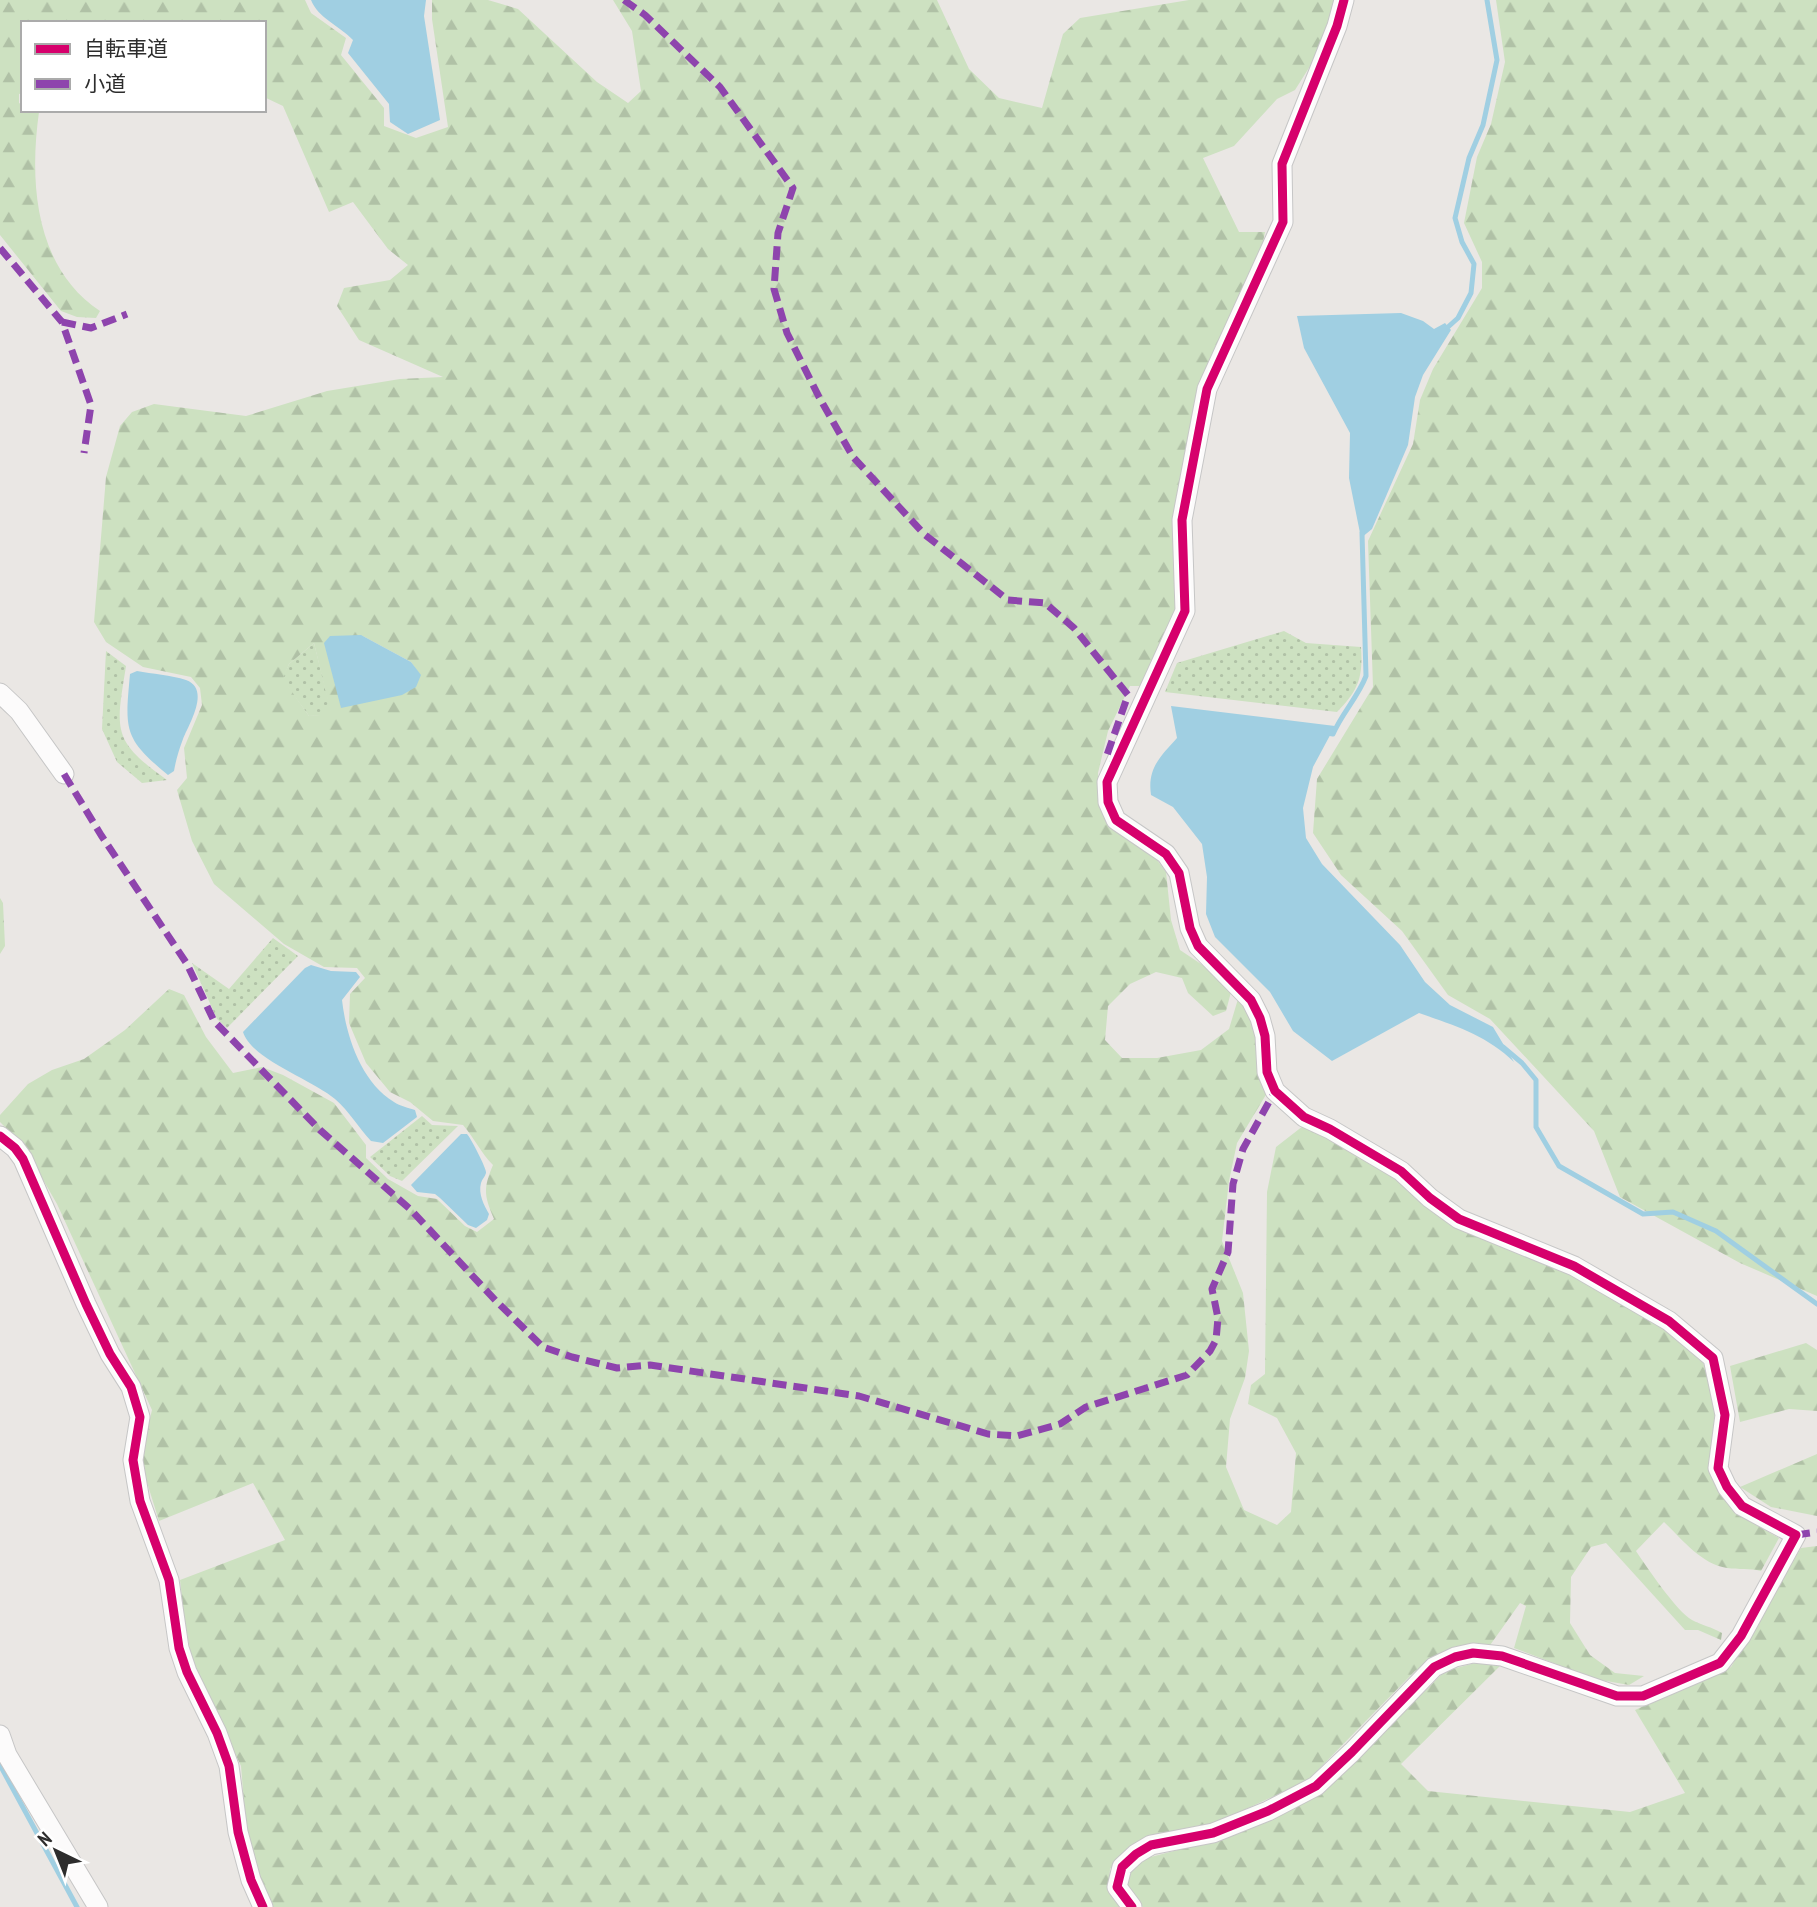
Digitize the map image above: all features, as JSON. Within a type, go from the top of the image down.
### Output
[{"type":"street","points":[[1132,1907],[1117,1887],[1122,1867],[1136,1854],[1151,1845],[1213,1833],[1268,1811],[1315,1786],[1352,1752],[1434,1667],[1455,1657],[1473,1653],[1502,1656],[1617,1696],[1643,1696],[1720,1663],[1741,1636],[1796,1535],[1742,1506],[1727,1488],[1718,1468],[1725,1415],[1713,1358],[1704,1350],[1669,1321],[1574,1266],[1459,1219],[1430,1198],[1401,1171],[1304,1116],[1275,1091],[1267,1072],[1265,1037],[1260,1018],[1251,1000],[1198,946],[1190,928],[1179,873],[1166,854],[1116,820],[1108,802],[1107,782],[1185,611],[1182,520],[1207,388],[1283,222],[1280,179],[1282,164],[1337,26],[1344,0]]},
{"type":"street","points":[[0,693],[19,711],[64,775]]},
{"type":"street","points":[[0,1136],[15,1148],[23,1159],[86,1304],[110,1354],[131,1387],[140,1417],[133,1460],[140,1501],[169,1580],[179,1648],[187,1672],[217,1733],[229,1766],[237,1832],[251,1880],[263,1907]]},
{"type":"street","points":[[0,1735],[7,1755],[98,1907]]},
{"type":"green space","points":[[0,0],[305,0],[311,13],[346,38],[341,55],[384,108],[384,126],[416,138],[448,127],[432,19],[432,0],[488,0],[518,9],[597,82],[628,103],[641,91],[632,31],[613,0],[937,0],[969,69],[999,98],[1042,108],[1063,34],[1080,18],[1189,0],[1334,0],[1312,63],[1295,90],[1277,99],[1234,146],[1203,158],[1239,232],[1265,232],[1260,257],[1232,310],[1197,390],[1174,520],[1176,618],[1144,686],[1130,686],[1108,731],[1098,773],[1098,802],[1109,825],[1157,860],[1166,872],[1171,920],[1180,950],[1207,968],[1231,992],[1226,1011],[1213,1016],[1188,993],[1182,978],[1156,972],[1130,984],[1108,1006],[1105,1040],[1122,1058],[1157,1058],[1201,1050],[1229,1029],[1238,999],[1253,1016],[1267,1093],[1237,1143],[1229,1181],[1222,1241],[1243,1293],[1249,1351],[1245,1378],[1230,1419],[1226,1467],[1244,1510],[1277,1525],[1291,1512],[1296,1453],[1277,1418],[1248,1404],[1251,1385],[1265,1374],[1267,1192],[1276,1147],[1303,1126],[1342,1143],[1659,1325],[1703,1363],[1718,1416],[1718,1489],[1739,1515],[1779,1538],[1761,1571],[1727,1568],[1709,1562],[1664,1522],[1636,1551],[1678,1608],[1692,1620],[1722,1633],[1721,1640],[1698,1630],[1685,1630],[1606,1543],[1591,1547],[1571,1577],[1570,1623],[1590,1655],[1615,1673],[1644,1676],[1629,1685],[1595,1679],[1514,1648],[1526,1606],[1520,1603],[1488,1648],[1456,1646],[1415,1671],[1307,1781],[1209,1826],[1120,1856],[1110,1869],[1109,1887],[1124,1907],[273,1907],[258,1880],[247,1839],[241,1766],[193,1666],[180,1580],[285,1540],[253,1483],[159,1521],[140,1460],[152,1410],[57,1204],[23,1145],[0,1122],[0,1115],[28,1084],[52,1070],[84,1059],[125,1030],[169,989],[184,995],[206,1037],[233,1073],[262,1067],[283,1075],[334,1103],[366,1145],[366,1158],[388,1179],[418,1196],[437,1199],[465,1226],[477,1232],[494,1219],[486,1192],[493,1165],[463,1125],[433,1121],[410,1102],[390,1092],[366,1063],[349,1023],[350,994],[365,978],[357,968],[324,967],[284,944],[214,884],[192,841],[177,790],[187,778],[184,748],[202,705],[200,688],[191,677],[143,667],[106,642],[94,622],[106,477],[120,426],[132,412],[154,404],[246,416],[327,391],[400,379],[443,377],[359,340],[337,306],[344,288],[390,280],[408,265],[388,249],[353,202],[329,212],[283,106],[266,98],[266,21],[21,21],[19,103],[21,112],[39,112],[35,167],[41,222],[49,248],[62,272],[78,293],[100,311],[96,318],[77,317],[61,311],[0,235]],"holes":[[[361,635],[411,662],[420,675]],[[314,643],[331,714],[309,716],[283,679],[289,664]]]},
{"type":"green space","points":[[1496,0],[1817,0],[1817,1296],[1740,1263],[1620,1197],[1594,1131],[1490,1019],[1448,995],[1402,931],[1341,875],[1313,833],[1317,779],[1373,687],[1368,541],[1413,444],[1420,400],[1433,369],[1482,288],[1482,262],[1464,223],[1477,157],[1491,124],[1505,62]]},
{"type":"green space","points":[[1284,631],[1306,643],[1361,647],[1358,682],[1355,690],[1337,712],[1165,692],[1177,663]]},
{"type":"green space","points":[[314,643],[332,715],[309,716],[282,679],[289,664]]},
{"type":"green space","points":[[106,651],[126,666],[120,720],[127,743],[167,780],[142,783],[117,762],[102,729]]},
{"type":"green space","points":[[0,898],[3,903],[5,946],[0,954]]},
{"type":"green space","points":[[273,938],[298,956],[227,1028],[217,1019],[192,963],[229,989]]},
{"type":"green space","points":[[422,1116],[432,1125],[458,1126],[402,1181],[390,1176],[370,1157]]},
{"type":"green space","points":[[1806,1343],[1817,1350],[1817,1411],[1789,1409],[1740,1422],[1730,1366]]},
{"type":"green space","points":[[1817,1454],[1817,1516],[1771,1507],[1740,1487]]},
{"type":"green space","points":[[1817,1546],[1817,1907],[1143,1907],[1126,1888],[1128,1875],[1143,1859],[1220,1839],[1326,1790],[1445,1671],[1475,1663],[1502,1664],[1401,1764],[1428,1791],[1630,1812],[1685,1793],[1635,1710],[1731,1667],[1801,1548]]},
{"type":"water","points":[[311,0],[426,0],[424,16],[440,120],[408,134],[390,122],[389,104],[348,53],[353,40],[324,17]]},
{"type":"water","points":[[1401,313],[1423,321],[1434,329],[1445,323],[1451,330],[1423,375],[1415,397],[1408,445],[1372,529],[1361,538],[1349,478],[1350,433],[1304,348],[1297,316]]},
{"type":"water","points":[[361,635],[411,662],[421,675],[416,687],[402,695],[341,708],[324,643],[330,636]]},
{"type":"water","points":[[137,671],[186,680],[197,691],[198,699],[193,716],[174,771],[168,775],[142,751],[130,732],[130,674]]},
{"type":"water","points":[[1171,706],[1335,726],[1313,767],[1303,808],[1306,838],[1322,864],[1400,945],[1425,982],[1450,1005],[1493,1027],[1514,1062],[1481,1038],[1419,1013],[1332,1061],[1293,1031],[1270,992],[1215,937],[1206,914],[1207,877],[1202,844],[1173,807],[1151,795],[1153,770],[1177,738]]},
{"type":"water","points":[[311,965],[331,971],[356,972],[360,977],[342,1000],[347,1028],[357,1057],[382,1093],[396,1103],[415,1110],[417,1117],[383,1143],[371,1141],[335,1099],[270,1060],[248,1042],[243,1032]]},
{"type":"water","points":[[461,1134],[469,1136],[486,1170],[480,1191],[489,1214],[487,1220],[476,1228],[468,1225],[435,1194],[417,1192],[411,1185]]},
{"type":"waterway","points":[[1448,327],[1458,318],[1471,293],[1474,264],[1462,242],[1455,218],[1469,158],[1483,125],[1497,60],[1487,0]]},
{"type":"waterway","points":[[1327,733],[1333,734],[1366,676],[1362,533]]},
{"type":"waterway","points":[[1503,1047],[1522,1063],[1536,1080],[1536,1127],[1559,1166],[1643,1214],[1673,1212],[1716,1231],[1817,1304]]},
{"type":"waterway","points":[[0,1765],[77,1907]]},
{"type":"marked path","points":[[624,0],[645,15],[720,87],[793,188],[778,233],[774,289],[787,333],[853,457],[924,534],[1008,600],[1045,603],[1074,628],[1128,695],[1107,755],[1115,762]]},
{"type":"marked path","points":[[0,248],[62,322],[91,405],[84,453]]},
{"type":"marked path","points":[[62,322],[91,328],[127,314]]},
{"type":"marked path","points":[[64,774],[187,964],[214,1021],[320,1130],[411,1210],[543,1347],[572,1357],[617,1368],[650,1365],[859,1396],[988,1434],[1017,1436],[1060,1424],[1086,1407],[1187,1375],[1210,1351],[1216,1340],[1218,1318],[1212,1289],[1228,1252],[1233,1184],[1243,1149],[1275,1091]]},
{"type":"marked path","points":[[1796,1535],[1817,1532]]},
{"type":"cycle path","points":[[1132,1907],[1117,1887],[1122,1867],[1136,1854],[1151,1845],[1213,1833],[1268,1811],[1316,1786],[1434,1667],[1455,1657],[1473,1653],[1502,1656],[1617,1696],[1643,1696],[1720,1663],[1741,1636],[1796,1535],[1742,1506],[1727,1487],[1718,1468],[1725,1415],[1713,1358],[1669,1321],[1574,1266],[1459,1219],[1430,1198],[1401,1171],[1330,1129],[1304,1117],[1275,1091],[1267,1072],[1265,1036],[1260,1018],[1251,1000],[1198,946],[1190,928],[1179,873],[1166,854],[1116,820],[1108,802],[1107,782],[1185,611],[1182,520],[1207,389],[1283,222],[1282,164],[1337,26],[1344,0]]},
{"type":"cycle path","points":[[0,1136],[15,1148],[23,1159],[86,1304],[110,1354],[131,1387],[140,1417],[133,1460],[140,1501],[169,1580],[179,1648],[187,1672],[217,1733],[229,1766],[238,1832],[251,1880],[263,1907]]}]
